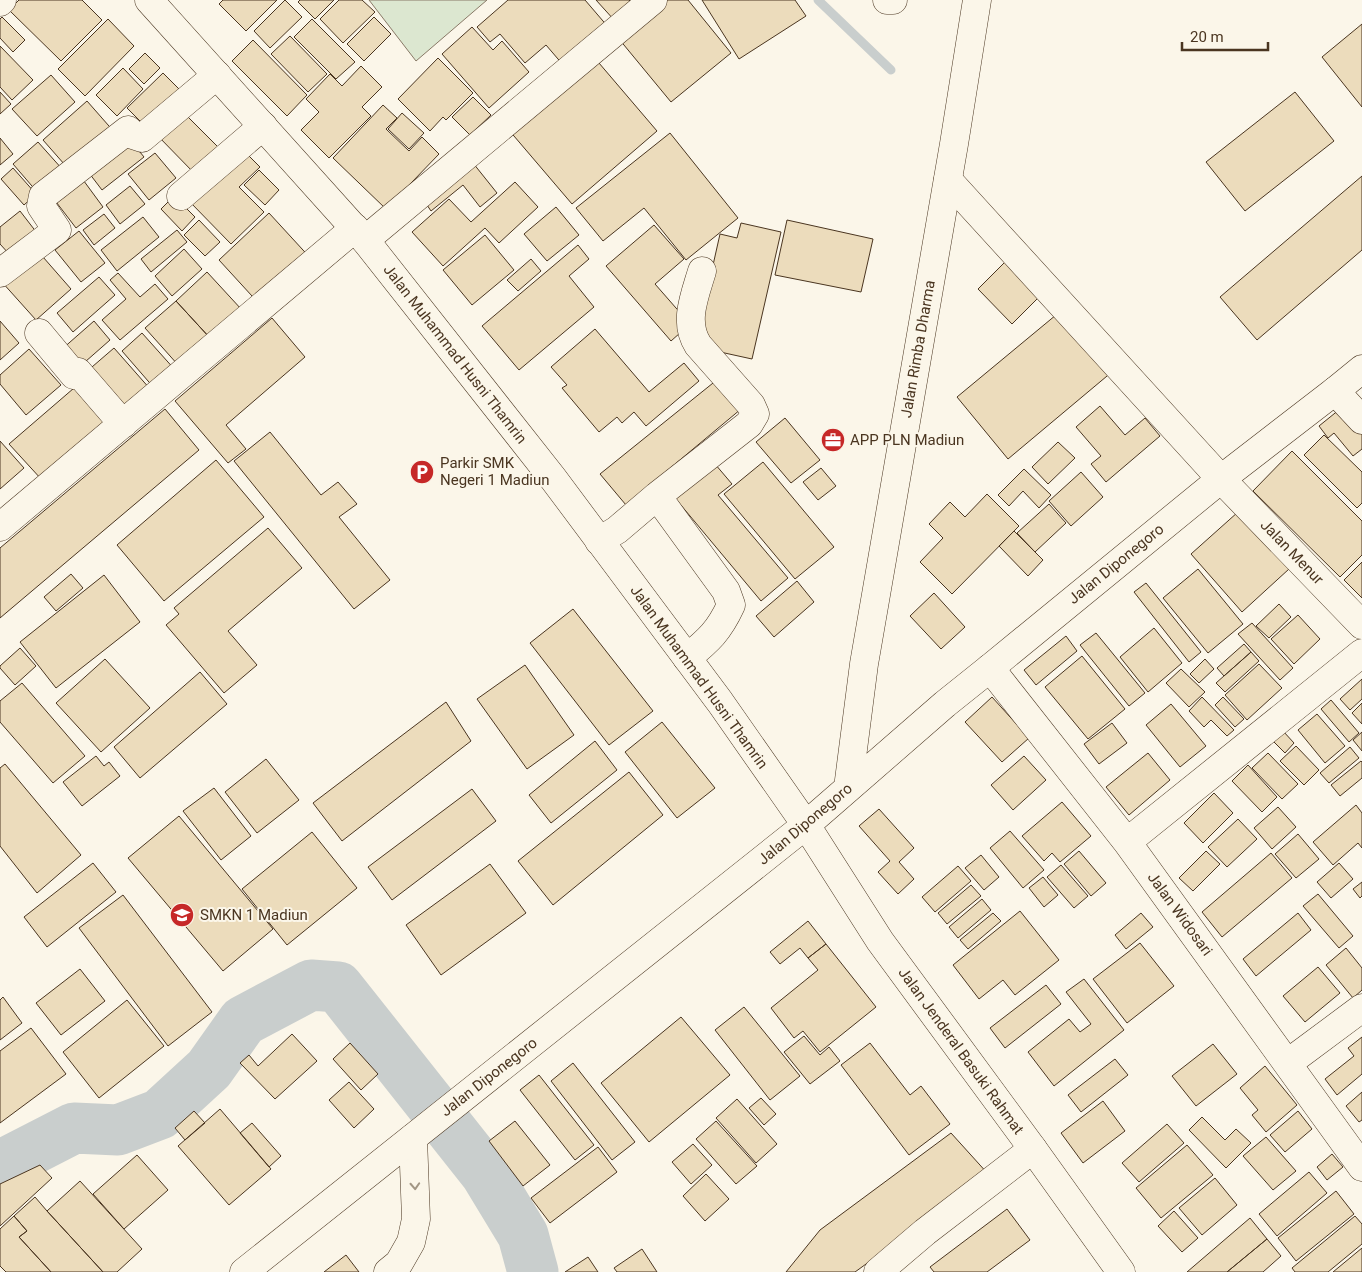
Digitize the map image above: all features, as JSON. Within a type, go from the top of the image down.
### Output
[{"type":"main road","name":"Jalan Muhammad Husni Thamrin","points":[[150,0],[360,234],[552,477],[720,702],[806,825]]},
{"type":"main road","points":[[0,527],[123,424],[653,0]]},
{"type":"main road","points":[[888,0],[893,0]]},
{"type":"main road","name":"Jalan Rimba Dharma","points":[[848,788],[864,664],[948,180],[977,0]]},
{"type":"main road","points":[[0,273],[57,230],[41,206],[43,196],[128,130],[133,135],[142,138],[216,75]]},
{"type":"main road","points":[[181,196],[263,126]]},
{"type":"main road","name":"Jalan Menur","points":[[948,180],[1221,479],[1362,625]]},
{"type":"main road","points":[[600,541],[617,530],[657,496],[750,424],[755,414],[751,405],[694,338],[690,312],[702,271]]},
{"type":"main road","points":[[39,333],[74,375],[78,372],[123,424]]},
{"type":"main road","name":"Jalan Diponegoro","points":[[244,1272],[806,825],[945,704],[1221,479],[1362,369]]},
{"type":"main road","points":[[1335,391],[1362,420]]},
{"type":"main road","points":[[657,496],[726,591],[732,605],[725,619],[711,638],[687,658]]},
{"type":"main road","points":[[1127,842],[1362,653]]},
{"type":"main road","name":"Jalan Widosari","points":[[990,668],[1127,842],[1362,1166]]},
{"type":"main road","name":"Jalan Jenderal Basuki Rahmat","points":[[806,825],[880,940],[1121,1272]]},
{"type":"main road","points":[[1288,1063],[1362,1008]]},
{"type":"main road","points":[[388,1272],[399,1263],[411,1242],[416,1219],[414,1137]]},
{"type":"main road","points":[[878,1272],[924,1232],[1033,1149]]},
{"type":"green space","points":[[369,0],[487,0],[416,61]]},
{"type":"building","points":[[19,0],[82,0],[102,20],[61,61],[9,10]]},
{"type":"building","points":[[223,0],[277,0],[246,31],[219,4]]},
{"type":"building","points":[[285,0],[302,17],[270,48],[254,31]]},
{"type":"building","points":[[300,0],[334,0],[315,19],[298,2]]},
{"type":"building","points":[[339,0],[362,0],[375,12],[343,43],[320,19]]},
{"type":"building","points":[[508,0],[585,0],[609,28],[564,66],[546,45],[525,63],[500,34],[490,42],[477,27]]},
{"type":"building","points":[[596,0],[629,0],[634,5],[615,21]]},
{"type":"building","points":[[666,0],[688,0],[731,53],[671,102],[619,39]]},
{"type":"building","points":[[702,0],[795,0],[806,16],[739,59]]},
{"type":"building","points":[[2,17],[25,40],[13,52],[0,38],[0,19]]},
{"type":"building","points":[[374,17],[391,34],[364,61],[347,44]]},
{"type":"building","points":[[108,19],[134,46],[85,96],[58,69]]},
{"type":"building","points":[[312,19],[355,62],[336,79],[294,37]]},
{"type":"building","points":[[1362,24],[1362,107],[1322,57]]},
{"type":"building","points":[[472,27],[493,50],[502,41],[529,72],[489,108],[442,54]]},
{"type":"building","points":[[290,36],[327,74],[308,92],[271,54]]},
{"type":"building","points":[[253,40],[307,95],[287,116],[232,61]]},
{"type":"building","points":[[0,46],[33,80],[12,100],[0,87]]},
{"type":"building","points":[[145,53],[160,68],[144,84],[129,69]]},
{"type":"building","points":[[593,56],[657,131],[572,204],[508,129]]},
{"type":"building","points":[[438,58],[473,93],[446,120],[443,117],[430,131],[398,99]]},
{"type":"building","points":[[361,66],[382,87],[362,107],[371,116],[329,158],[301,130],[319,112],[306,99],[330,74],[342,86]]},
{"type":"building","points":[[123,68],[143,89],[117,116],[96,95]]},
{"type":"building","points":[[163,73],[180,90],[144,125],[127,108]]},
{"type":"building","points":[[51,75],[75,102],[37,136],[12,109]]},
{"type":"building","points":[[0,92],[11,104],[0,114]]},
{"type":"building","points":[[1295,92],[1334,141],[1245,211],[1206,162]]},
{"type":"building","points":[[473,97],[491,115],[470,135],[452,117]]},
{"type":"building","points":[[87,101],[116,134],[72,173],[43,140]]},
{"type":"building","points":[[383,105],[397,118],[386,129],[409,151],[422,137],[439,154],[386,209],[333,158]]},
{"type":"building","points":[[181,110],[220,149],[195,174],[156,134]]},
{"type":"building","points":[[402,113],[424,133],[409,149],[388,129]]},
{"type":"building","points":[[670,133],[738,218],[686,260],[644,208],[603,241],[576,208]]},
{"type":"building","points":[[127,136],[144,157],[102,190],[86,169]]},
{"type":"building","points":[[0,138],[13,154],[0,165]]},
{"type":"building","points":[[38,142],[63,170],[38,193],[13,164]]},
{"type":"building","points":[[242,149],[260,167],[239,187],[264,212],[231,244],[189,201]]},
{"type":"building","points":[[155,153],[176,178],[149,200],[128,174]]},
{"type":"building","points":[[473,163],[497,193],[480,207],[463,185],[431,211],[425,202]]},
{"type":"building","points":[[13,168],[36,194],[24,205],[1,179]]},
{"type":"building","points":[[259,170],[279,190],[265,205],[244,185]]},
{"type":"building","points":[[78,173],[103,207],[76,228],[50,194]]},
{"type":"building","points":[[1362,176],[1362,250],[1257,340],[1220,297]]},
{"type":"building","points":[[515,182],[538,207],[499,243],[485,228],[443,266],[412,232],[449,199],[471,222]]},
{"type":"building","points":[[130,186],[145,204],[120,224],[106,205]]},
{"type":"building","points":[[174,196],[195,217],[182,231],[161,209]]},
{"type":"building","points":[[556,207],[579,235],[547,261],[524,234]]},
{"type":"building","points":[[20,211],[37,233],[10,255],[0,244],[0,227]]},
{"type":"building","points":[[269,213],[314,262],[263,308],[219,260]]},
{"type":"building","points":[[104,214],[115,228],[94,245],[83,230]]},
{"type":"building","points":[[143,217],[159,237],[117,271],[101,250]]},
{"type":"building","points":[[199,220],[220,242],[205,256],[184,235]]},
{"type":"building","points":[[787,220],[873,239],[861,292],[775,275]]},
{"type":"building","points":[[741,223],[781,232],[752,359],[711,350],[696,341],[720,234],[737,238]]},
{"type":"building","points":[[654,225],[684,259],[655,284],[690,324],[671,341],[606,266]]},
{"type":"building","points":[[177,230],[187,242],[151,272],[141,259]]},
{"type":"building","points":[[79,231],[105,263],[81,282],[55,250]]},
{"type":"building","points":[[485,235],[514,270],[472,305],[443,270]]},
{"type":"building","points":[[578,245],[589,259],[569,276],[594,307],[519,370],[482,326]]},
{"type":"building","points":[[36,249],[71,289],[36,320],[1,281]]},
{"type":"building","points":[[184,249],[202,269],[172,296],[155,276]]},
{"type":"building","points":[[531,259],[541,271],[518,291],[507,280]]},
{"type":"building","points":[[1005,262],[1039,297],[1012,324],[978,289]]},
{"type":"building","points":[[207,272],[242,310],[210,338],[176,301]]},
{"type":"building","points":[[118,273],[140,297],[155,284],[168,299],[120,340],[102,320],[126,299],[110,280]]},
{"type":"building","points":[[99,277],[115,295],[73,332],[57,313]]},
{"type":"building","points":[[176,301],[210,338],[179,366],[145,328]]},
{"type":"building","points":[[1062,310],[1113,371],[1008,459],[957,397]]},
{"type":"building","points":[[272,318],[305,357],[226,425],[246,449],[228,463],[175,401]]},
{"type":"building","points":[[0,321],[19,343],[0,360]]},
{"type":"building","points":[[94,321],[110,340],[77,369],[61,350]]},
{"type":"building","points":[[595,329],[649,392],[684,363],[699,381],[646,426],[634,412],[622,423],[617,417],[599,432],[562,388],[567,385],[551,367]]},
{"type":"building","points":[[142,333],[176,371],[155,389],[122,351]]},
{"type":"building","points":[[114,348],[151,390],[121,416],[85,373]]},
{"type":"building","points":[[29,349],[61,385],[26,415],[0,384],[0,375]]},
{"type":"building","points":[[718,379],[741,409],[626,505],[600,474]]},
{"type":"building","points":[[81,382],[113,419],[42,480],[9,444]]},
{"type":"building","points":[[1345,405],[1362,426],[1362,449],[1353,456],[1334,433],[1328,438],[1319,426]]},
{"type":"building","points":[[1100,406],[1125,435],[1145,418],[1160,436],[1106,482],[1091,464],[1101,456],[1076,427]]},
{"type":"building","points":[[165,409],[199,450],[0,618],[0,548]]},
{"type":"building","points":[[785,418],[820,460],[791,483],[756,442]]},
{"type":"building","points":[[270,432],[321,495],[338,482],[357,504],[339,517],[390,580],[354,609],[234,461]]},
{"type":"building","points":[[1324,435],[1362,472],[1362,503],[1357,508],[1304,455]]},
{"type":"building","points":[[0,441],[24,468],[0,489]]},
{"type":"building","points":[[1058,442],[1075,458],[1048,484],[1032,467]]},
{"type":"building","points":[[1292,451],[1362,521],[1362,555],[1340,577],[1253,491]]},
{"type":"building","points":[[216,460],[264,517],[164,601],[117,545]]},
{"type":"building","points":[[763,462],[834,547],[795,579],[724,494]]},
{"type":"building","points":[[715,464],[732,484],[718,495],[788,578],[761,601],[675,498]]},
{"type":"building","points":[[821,468],[836,486],[818,500],[803,482]]},
{"type":"building","points":[[1024,469],[1051,495],[1039,508],[1023,491],[1009,506],[998,495]]},
{"type":"building","points":[[1081,472],[1103,497],[1071,526],[1049,501]]},
{"type":"building","points":[[987,494],[1019,526],[952,594],[920,562],[943,538],[929,524],[950,502],[965,517]]},
{"type":"building","points":[[1049,504],[1066,523],[1035,552],[1017,533]]},
{"type":"building","points":[[1238,512],[1289,569],[1242,612],[1191,554]]},
{"type":"building","points":[[268,528],[302,568],[228,631],[257,665],[224,693],[166,625],[179,614],[174,608]]},
{"type":"building","points":[[1014,531],[1043,560],[1028,576],[999,546]]},
{"type":"building","points":[[1362,562],[1362,598],[1344,580]]},
{"type":"building","points":[[1198,569],[1243,624],[1208,653],[1163,598]]},
{"type":"building","points":[[71,574],[83,588],[56,611],[44,597]]},
{"type":"building","points":[[104,575],[140,622],[56,688],[20,642]]},
{"type":"building","points":[[797,581],[814,602],[774,637],[756,616]]},
{"type":"building","points":[[1146,583],[1201,652],[1189,662],[1134,592]]},
{"type":"building","points":[[934,593],[965,627],[941,649],[910,616]]},
{"type":"building","points":[[1279,604],[1291,617],[1269,638],[1256,626]]},
{"type":"building","points":[[573,609],[653,711],[609,745],[530,643]]},
{"type":"building","points":[[1298,615],[1320,639],[1294,664],[1271,639]]},
{"type":"building","points":[[1252,623],[1293,668],[1280,680],[1238,634]]},
{"type":"building","points":[[1154,628],[1182,663],[1148,692],[1120,657]]},
{"type":"building","points":[[1096,633],[1145,693],[1129,706],[1080,645]]},
{"type":"building","points":[[1066,636],[1077,651],[1036,685],[1024,670]]},
{"type":"building","points":[[1244,644],[1251,652],[1224,676],[1217,668]]},
{"type":"building","points":[[20,648],[36,666],[15,685],[0,666]]},
{"type":"building","points":[[1251,652],[1259,661],[1225,692],[1216,683]]},
{"type":"building","points":[[1082,656],[1125,709],[1088,739],[1045,687]]},
{"type":"building","points":[[105,659],[150,708],[101,752],[56,703]]},
{"type":"building","points":[[1205,659],[1214,669],[1199,683],[1190,674]]},
{"type":"building","points":[[1259,664],[1282,688],[1247,720],[1225,695]]},
{"type":"building","points":[[525,665],[574,735],[527,769],[477,699]]},
{"type":"building","points":[[1181,669],[1205,692],[1189,707],[1166,683]]},
{"type":"building","points":[[200,672],[227,704],[140,778],[114,747]]},
{"type":"building","points":[[1362,679],[1362,699],[1350,710],[1340,699]]},
{"type":"building","points":[[22,683],[85,756],[53,783],[0,722],[0,701]]},
{"type":"building","points":[[992,697],[1029,738],[1002,762],[965,722]]},
{"type":"building","points":[[1202,697],[1234,730],[1227,736],[1211,720],[1204,727],[1189,711]]},
{"type":"building","points":[[1223,697],[1244,719],[1235,727],[1215,705]]},
{"type":"building","points":[[1331,700],[1359,733],[1349,742],[1321,709]]},
{"type":"building","points":[[446,702],[471,741],[342,841],[313,803]]},
{"type":"building","points":[[1362,703],[1362,724],[1352,713]]},
{"type":"building","points":[[1171,704],[1206,746],[1180,767],[1146,725]]},
{"type":"building","points":[[1317,714],[1345,746],[1325,763],[1298,730]]},
{"type":"building","points":[[662,722],[715,788],[677,818],[625,752]]},
{"type":"building","points":[[1112,723],[1127,743],[1099,764],[1084,744]]},
{"type":"building","points":[[1283,731],[1294,743],[1285,753],[1273,741]]},
{"type":"building","points":[[1362,732],[1362,751],[1353,740]]},
{"type":"building","points":[[595,741],[617,770],[551,823],[529,795]]},
{"type":"building","points":[[1296,746],[1319,770],[1304,785],[1280,761]]},
{"type":"building","points":[[1350,747],[1359,758],[1329,783],[1320,773]]},
{"type":"building","points":[[1148,753],[1170,780],[1129,815],[1106,787]]},
{"type":"building","points":[[1268,753],[1298,784],[1282,799],[1252,768]]},
{"type":"building","points":[[96,756],[104,766],[109,762],[120,776],[82,806],[63,782]]},
{"type":"building","points":[[1024,756],[1046,780],[1013,810],[991,785]]},
{"type":"building","points":[[266,759],[299,800],[257,833],[225,792]]},
{"type":"building","points":[[1361,761],[1362,778],[1340,796],[1331,785]]},
{"type":"building","points":[[5,764],[81,855],[37,893],[0,846],[0,768]]},
{"type":"building","points":[[1248,765],[1277,797],[1262,812],[1232,781]]},
{"type":"building","points":[[629,772],[663,815],[553,905],[518,861]]},
{"type":"building","points":[[214,788],[251,836],[221,860],[183,811]]},
{"type":"building","points":[[472,789],[496,821],[392,900],[368,867]]},
{"type":"building","points":[[1214,793],[1233,813],[1203,843],[1184,823]]},
{"type":"building","points":[[1062,802],[1091,836],[1060,862],[1052,853],[1044,861],[1022,836]]},
{"type":"building","points":[[1356,805],[1362,813],[1362,848],[1358,843],[1333,865],[1313,842]]},
{"type":"building","points":[[1278,807],[1296,827],[1272,849],[1254,828]]},
{"type":"building","points":[[879,809],[914,848],[899,862],[914,879],[898,894],[878,872],[890,861],[859,826]]},
{"type":"building","points":[[179,816],[273,929],[223,971],[128,858]]},
{"type":"building","points":[[1238,819],[1257,839],[1227,867],[1208,847]]},
{"type":"building","points":[[1010,831],[1044,870],[1023,888],[990,848]]},
{"type":"building","points":[[312,832],[357,888],[287,945],[242,889]]},
{"type":"building","points":[[1298,834],[1319,859],[1296,878],[1275,854]]},
{"type":"building","points":[[1079,851],[1106,883],[1091,896],[1064,864]]},
{"type":"building","points":[[1206,851],[1220,864],[1193,891],[1179,878]]},
{"type":"building","points":[[1271,853],[1292,878],[1222,937],[1202,912]]},
{"type":"building","points":[[981,855],[999,877],[984,890],[965,868]]},
{"type":"building","points":[[93,863],[116,892],[47,947],[24,917]]},
{"type":"building","points":[[1339,863],[1353,879],[1331,898],[1317,882]]},
{"type":"building","points":[[490,864],[526,913],[441,975],[406,925]]},
{"type":"building","points":[[1061,865],[1088,896],[1074,908],[1047,877]]},
{"type":"building","points":[[958,866],[971,881],[935,912],[922,897]]},
{"type":"building","points":[[1043,877],[1058,895],[1044,907],[1029,888]]},
{"type":"building","points":[[1362,882],[1362,896],[1360,898],[1353,889]]},
{"type":"building","points":[[971,885],[981,896],[947,924],[938,913]]},
{"type":"building","points":[[1318,894],[1353,936],[1339,948],[1303,906]]},
{"type":"building","points":[[123,895],[212,1012],[168,1046],[79,928]]},
{"type":"building","points":[[982,899],[991,910],[958,938],[949,927]]},
{"type":"building","points":[[1020,911],[1059,960],[1015,995],[1003,980],[979,999],[953,965]]},
{"type":"building","points":[[993,913],[1001,921],[968,949],[960,940]]},
{"type":"building","points":[[1141,913],[1153,927],[1126,949],[1115,935]]},
{"type":"building","points":[[1298,913],[1311,930],[1256,976],[1243,959]]},
{"type":"building","points":[[808,921],[826,944],[808,958],[800,948],[780,964],[770,952]]},
{"type":"building","points":[[1140,943],[1174,986],[1127,1023],[1093,979]]},
{"type":"building","points":[[826,944],[876,1007],[820,1052],[803,1031],[794,1038],[771,1008],[818,970],[808,958]]},
{"type":"building","points":[[1346,948],[1362,968],[1362,990],[1353,998],[1326,965]]},
{"type":"building","points":[[1318,967],[1340,993],[1305,1022],[1283,996]]},
{"type":"building","points":[[80,969],[105,1001],[61,1035],[36,1003]]},
{"type":"building","points":[[1084,979],[1124,1030],[1054,1086],[1028,1052],[1069,1019],[1080,1032],[1091,1024],[1066,992]]},
{"type":"building","points":[[1046,985],[1061,1004],[1005,1048],[990,1028]]},
{"type":"building","points":[[3,997],[22,1023],[0,1040],[0,1000]]},
{"type":"building","points":[[127,1000],[164,1046],[99,1098],[63,1052]]},
{"type":"building","points":[[744,1007],[800,1076],[770,1100],[715,1030]]},
{"type":"building","points":[[681,1017],[730,1075],[649,1142],[601,1083]]},
{"type":"building","points":[[31,1028],[66,1074],[0,1123],[0,1051]]},
{"type":"building","points":[[292,1034],[317,1061],[275,1099],[240,1063],[249,1055],[258,1066]]},
{"type":"building","points":[[804,1036],[820,1055],[829,1047],[840,1061],[810,1084],[784,1052]]},
{"type":"building","points":[[1362,1037],[1362,1074],[1337,1095],[1325,1079],[1354,1056],[1348,1048]]},
{"type":"building","points":[[350,1043],[378,1074],[361,1090],[333,1059]]},
{"type":"building","points":[[870,1043],[910,1095],[921,1086],[950,1124],[909,1155],[841,1065]]},
{"type":"building","points":[[1213,1044],[1237,1074],[1196,1106],[1172,1076]]},
{"type":"building","points":[[1115,1059],[1128,1075],[1081,1112],[1068,1095]]},
{"type":"building","points":[[573,1063],[635,1142],[612,1160],[551,1081]]},
{"type":"building","points":[[1265,1066],[1297,1105],[1266,1132],[1252,1115],[1258,1110],[1240,1088]]},
{"type":"building","points":[[539,1075],[594,1145],[575,1160],[520,1090]]},
{"type":"building","points":[[349,1082],[374,1109],[354,1128],[329,1100]]},
{"type":"building","points":[[1362,1092],[1362,1120],[1359,1122],[1346,1106]]},
{"type":"building","points":[[761,1098],[776,1114],[764,1125],[749,1108]]},
{"type":"building","points":[[737,1099],[777,1144],[756,1163],[716,1118]]},
{"type":"building","points":[[1103,1101],[1125,1131],[1083,1163],[1061,1133]]},
{"type":"building","points":[[220,1109],[271,1169],[229,1205],[178,1146]]},
{"type":"building","points":[[194,1111],[205,1123],[185,1140],[175,1128]]},
{"type":"building","points":[[1298,1111],[1312,1129],[1285,1152],[1270,1135]]},
{"type":"building","points":[[1202,1117],[1225,1140],[1236,1129],[1251,1143],[1226,1168],[1189,1130]]},
{"type":"building","points":[[515,1121],[550,1165],[523,1186],[489,1141]]},
{"type":"building","points":[[716,1121],[757,1166],[736,1184],[696,1139]]},
{"type":"building","points":[[252,1123],[281,1156],[269,1167],[240,1133]]},
{"type":"building","points":[[1167,1124],[1184,1143],[1139,1182],[1122,1163]]},
{"type":"building","points":[[951,1133],[989,1175],[855,1272],[786,1272],[820,1230]]},
{"type":"building","points":[[1266,1137],[1296,1171],[1273,1190],[1243,1156]]},
{"type":"building","points":[[693,1144],[712,1165],[691,1184],[672,1162]]},
{"type":"building","points":[[1187,1145],[1213,1175],[1161,1218],[1136,1188]]},
{"type":"building","points":[[598,1147],[617,1172],[550,1223],[531,1198]]},
{"type":"building","points":[[1332,1154],[1343,1167],[1327,1180],[1317,1167]]},
{"type":"building","points":[[137,1155],[168,1190],[124,1229],[93,1194]]},
{"type":"building","points":[[40,1165],[52,1178],[0,1226],[0,1184]]},
{"type":"building","points":[[1309,1172],[1327,1193],[1277,1236],[1259,1214]]},
{"type":"building","points":[[706,1174],[729,1199],[705,1221],[683,1196]]},
{"type":"building","points":[[1215,1178],[1237,1205],[1202,1235],[1179,1208]]},
{"type":"building","points":[[80,1181],[142,1249],[117,1272],[103,1272],[47,1211]]},
{"type":"building","points":[[1336,1191],[1354,1214],[1296,1261],[1278,1238]]},
{"type":"building","points":[[35,1197],[103,1272],[51,1272],[19,1237],[27,1231],[14,1216]]},
{"type":"building","points":[[1007,1209],[1030,1240],[987,1272],[934,1272],[930,1267]]},
{"type":"building","points":[[1174,1211],[1198,1238],[1182,1252],[1158,1226]]},
{"type":"building","points":[[14,1216],[27,1231],[19,1237],[51,1272],[6,1272],[0,1266],[0,1229]]},
{"type":"building","points":[[1355,1216],[1362,1224],[1362,1244],[1328,1272],[1295,1272],[1292,1268]]},
{"type":"building","points":[[1250,1218],[1267,1239],[1227,1272],[1187,1272]]},
{"type":"building","points":[[1267,1239],[1281,1256],[1263,1272],[1227,1272]]},
{"type":"building","points":[[1362,1248],[1362,1272],[1333,1272]]},
{"type":"building","points":[[642,1249],[657,1272],[617,1272],[614,1268]]},
{"type":"building","points":[[346,1255],[359,1272],[324,1272]]},
{"type":"building","points":[[588,1257],[598,1272],[565,1272]]},
{"type":"waterway","points":[[818,0],[891,70]]},
{"type":"waterway","points":[[0,1166],[74,1128],[118,1130],[160,1114],[209,1069],[243,1021],[311,985],[338,987],[486,1174],[523,1235],[533,1272]]},
{"type":"place","name":"APP PLN Madiun","points":[[833,440]]},
{"type":"place","name":"Parkir SMK Negeri 1 Madiun","points":[[422,472]]},
{"type":"place","name":"SMKN 1 Madiun","points":[[182,915]]}]
